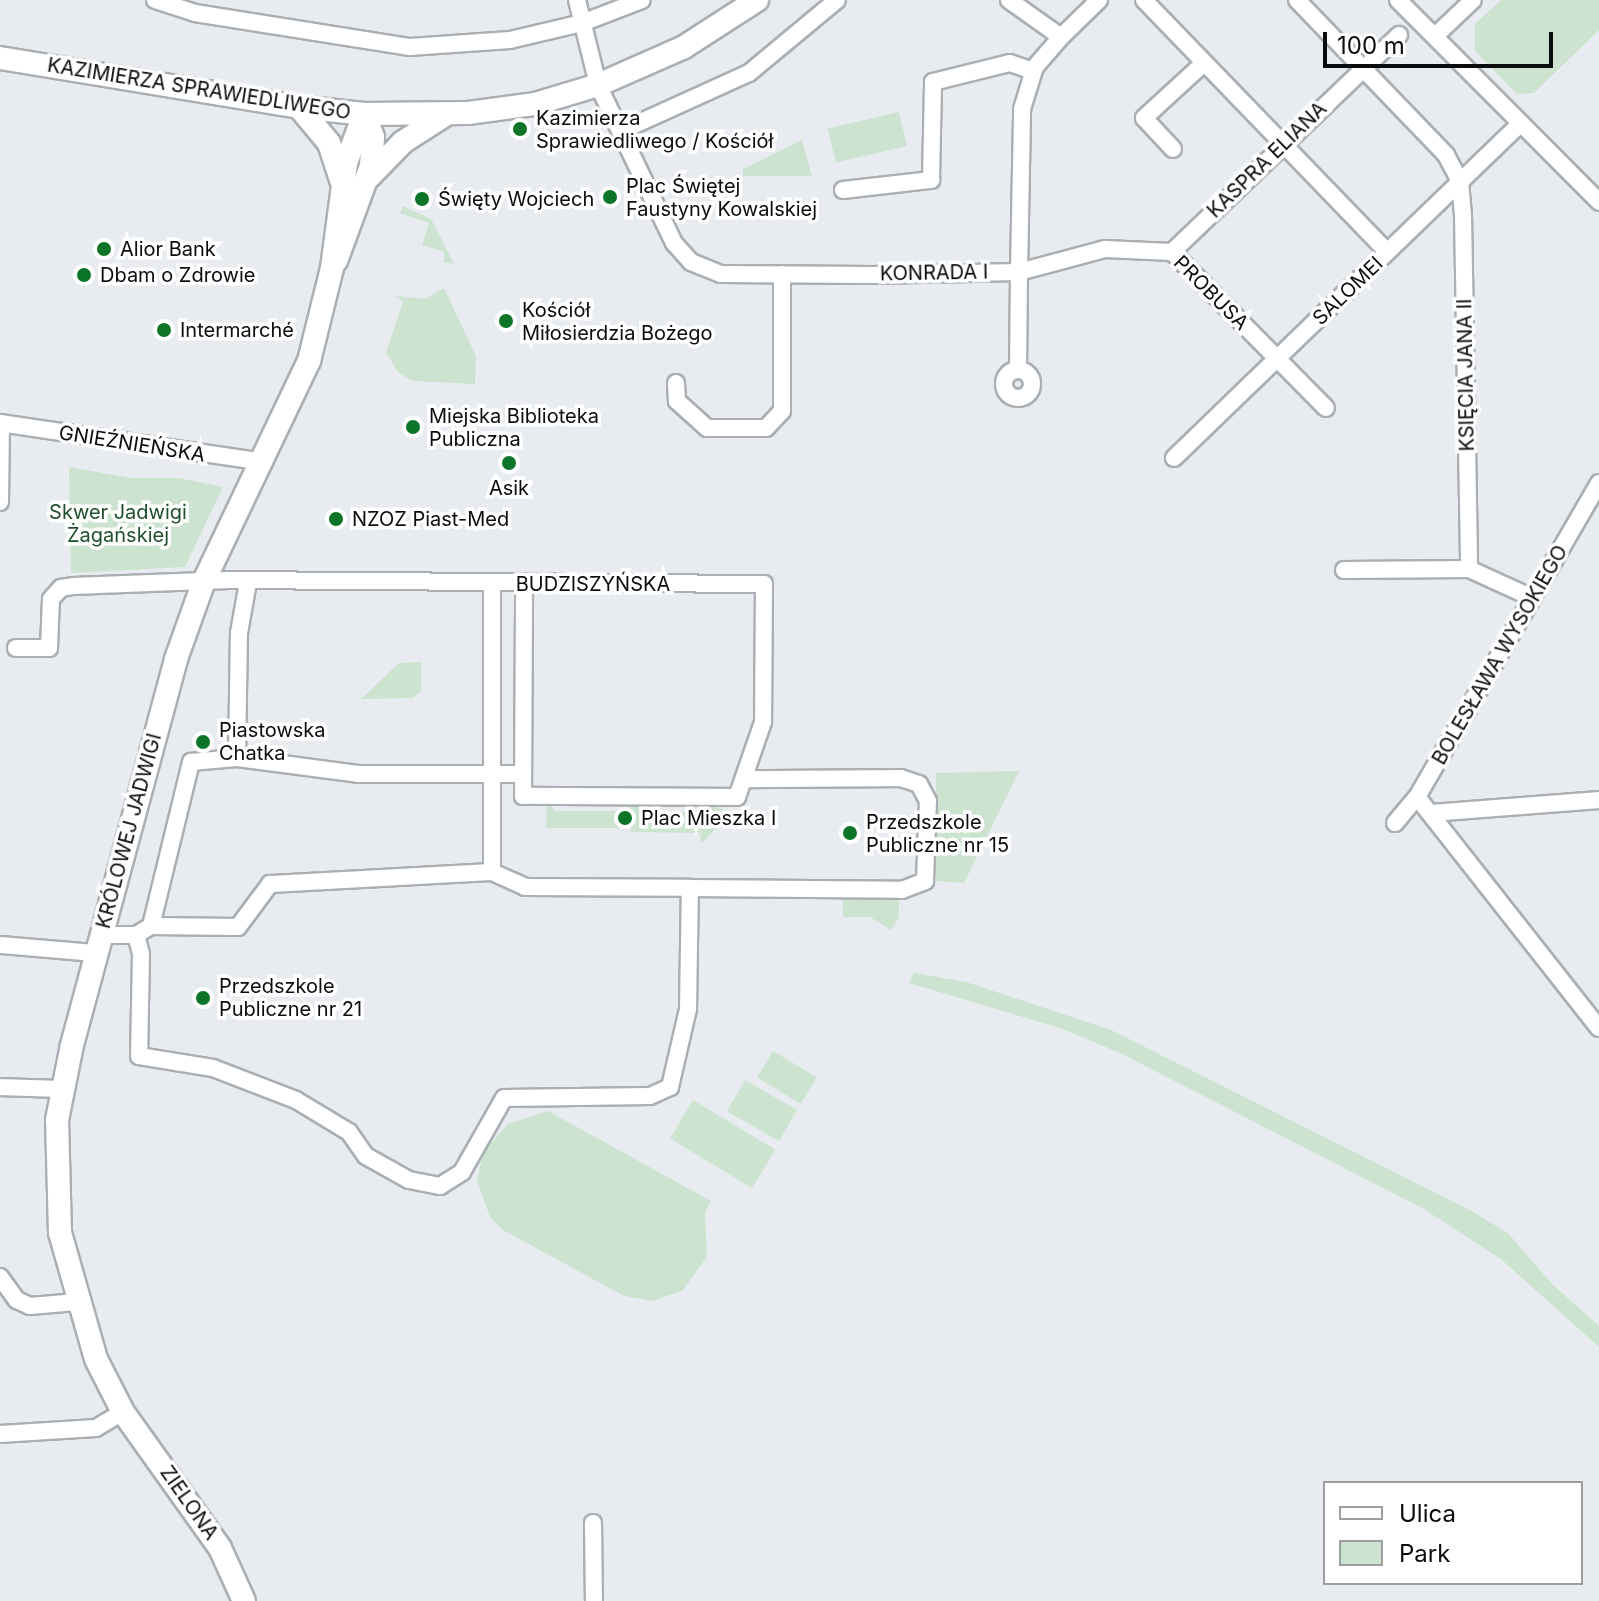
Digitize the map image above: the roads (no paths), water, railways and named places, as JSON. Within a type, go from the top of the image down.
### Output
[{"type":"street","points":[[155,0],[195,13],[410,47],[510,40],[582,23],[642,0]]},
{"type":"street","name":"KONRADA I","points":[[577,0],[598,85],[674,243],[691,262],[720,274],[1019,272]]},
{"type":"street","name":"KAZIMIERZA SPRAWIEDLIWEGO","points":[[0,58],[299,107],[364,114],[446,114],[515,108],[598,85],[684,47],[757,0]]},
{"type":"street","points":[[621,131],[749,73],[837,0]]},
{"type":"street","points":[[1009,0],[1061,37]]},
{"type":"street","points":[[1018,370],[1022,109],[1033,71],[1061,37],[1099,0]]},
{"type":"street","points":[[1144,0],[1387,252]]},
{"type":"street","points":[[1297,0],[1446,155],[1460,181]]},
{"type":"street","points":[[1398,0],[1599,202]]},
{"type":"street","points":[[1435,36],[1473,0]]},
{"type":"street","name":"KASPRA ELIANA","points":[[1172,252],[1399,35]]},
{"type":"street","points":[[843,190],[931,180],[933,82],[1010,63],[1033,71]]},
{"type":"street","points":[[1173,149],[1144,118],[1203,64]]},
{"type":"street","points":[[299,107],[329,143],[342,185]]},
{"type":"street","name":"KRÓLOWEJ JADWIGI","points":[[332,268],[367,180],[374,146],[364,114]]},
{"type":"street","name":"KRÓLOWEJ JADWIGI","points":[[123,1412],[96,1359],[77,1302],[57,1206],[62,1089],[176,659],[204,581],[264,462],[309,361],[332,268],[342,185],[353,136],[364,114]]},
{"type":"street","points":[[367,180],[403,142],[446,114]]},
{"type":"street","name":"SALOMEI","points":[[1174,458],[1521,123]]},
{"type":"street","name":"KSIĘCIA JANA II","points":[[1460,181],[1469,569]]},
{"type":"street","name":"PROBUSA","points":[[1019,272],[1105,249],[1172,252],[1326,408]]},
{"type":"street","points":[[676,383],[677,401],[707,428],[766,428],[782,411],[782,274]]},
{"type":"street","points":[[0,423],[0,502]]},
{"type":"street","name":"GNIEŹNIEŃSKA","points":[[0,423],[264,462]]},
{"type":"street","name":"BOLESŁAWA WYSOKIEGO","points":[[1395,823],[1417,797],[1599,483]]},
{"type":"street","points":[[1344,570],[1469,569],[1533,598]]},
{"type":"street","name":"BUDZISZYŃSKA","points":[[16,648],[49,648],[51,599],[61,588],[204,581],[764,584],[763,722],[737,797],[523,796],[523,774]]},
{"type":"street","points":[[237,758],[239,633],[248,582]]},
{"type":"street","points":[[492,584],[492,872]]},
{"type":"street","points":[[524,584],[523,774],[358,774],[237,758],[191,762],[144,931],[139,1056],[213,1068],[296,1100],[349,1132],[366,1156],[409,1180],[440,1186],[462,1172],[504,1098],[650,1096],[670,1087],[688,1009],[690,888]]},
{"type":"street","points":[[0,945],[98,944],[144,931],[238,927],[265,887],[492,872],[525,887],[902,890],[925,881],[928,801],[919,784],[901,778],[744,779]]},
{"type":"street","points":[[1417,797],[1599,1028]]},
{"type":"street","points":[[1431,813],[1599,800]]},
{"type":"street","points":[[0,1087],[62,1089]]},
{"type":"street","points":[[0,1277],[17,1300],[30,1306],[77,1302]]},
{"type":"street","points":[[0,1434],[96,1428],[123,1412]]},
{"type":"street","name":"ZIELONA","points":[[123,1412],[213,1537],[244,1601]]},
{"type":"street","points":[[593,1523],[594,1601]]},
{"type":"place","name":"Kazimierza Sprawiedliwego / Kościół","points":[[520,129]]},
{"type":"place","name":"Plac Świętej Faustyny Kowalskiej","points":[[610,197]]},
{"type":"place","name":"Święty Wojciech","points":[[422,199]]},
{"type":"place","name":"Alior Bank","points":[[104,249]]},
{"type":"place","name":"Dbam o Zdrowie","points":[[84,275]]},
{"type":"place","name":"Kościół Miłosierdzia Bożego","points":[[506,321]]},
{"type":"place","name":"Intermarché","points":[[164,330]]},
{"type":"place","name":"Miejska Biblioteka Publiczna","points":[[413,427]]},
{"type":"place","name":"Asik","points":[[509,463]]},
{"type":"place","name":"NZOZ Piast-Med","points":[[336,519]]},
{"type":"place","name":"Piastowska Chatka","points":[[203,742]]},
{"type":"place","name":"Plac Mieszka I","points":[[625,818]]},
{"type":"place","name":"Przedszkole Publiczne nr 15","points":[[850,833]]},
{"type":"place","name":"Przedszkole Publiczne nr 21","points":[[203,998]]},
{"type":"park label","name":"Skwer Jadwigi Żagańskiej","points":[[118,524]]}]
